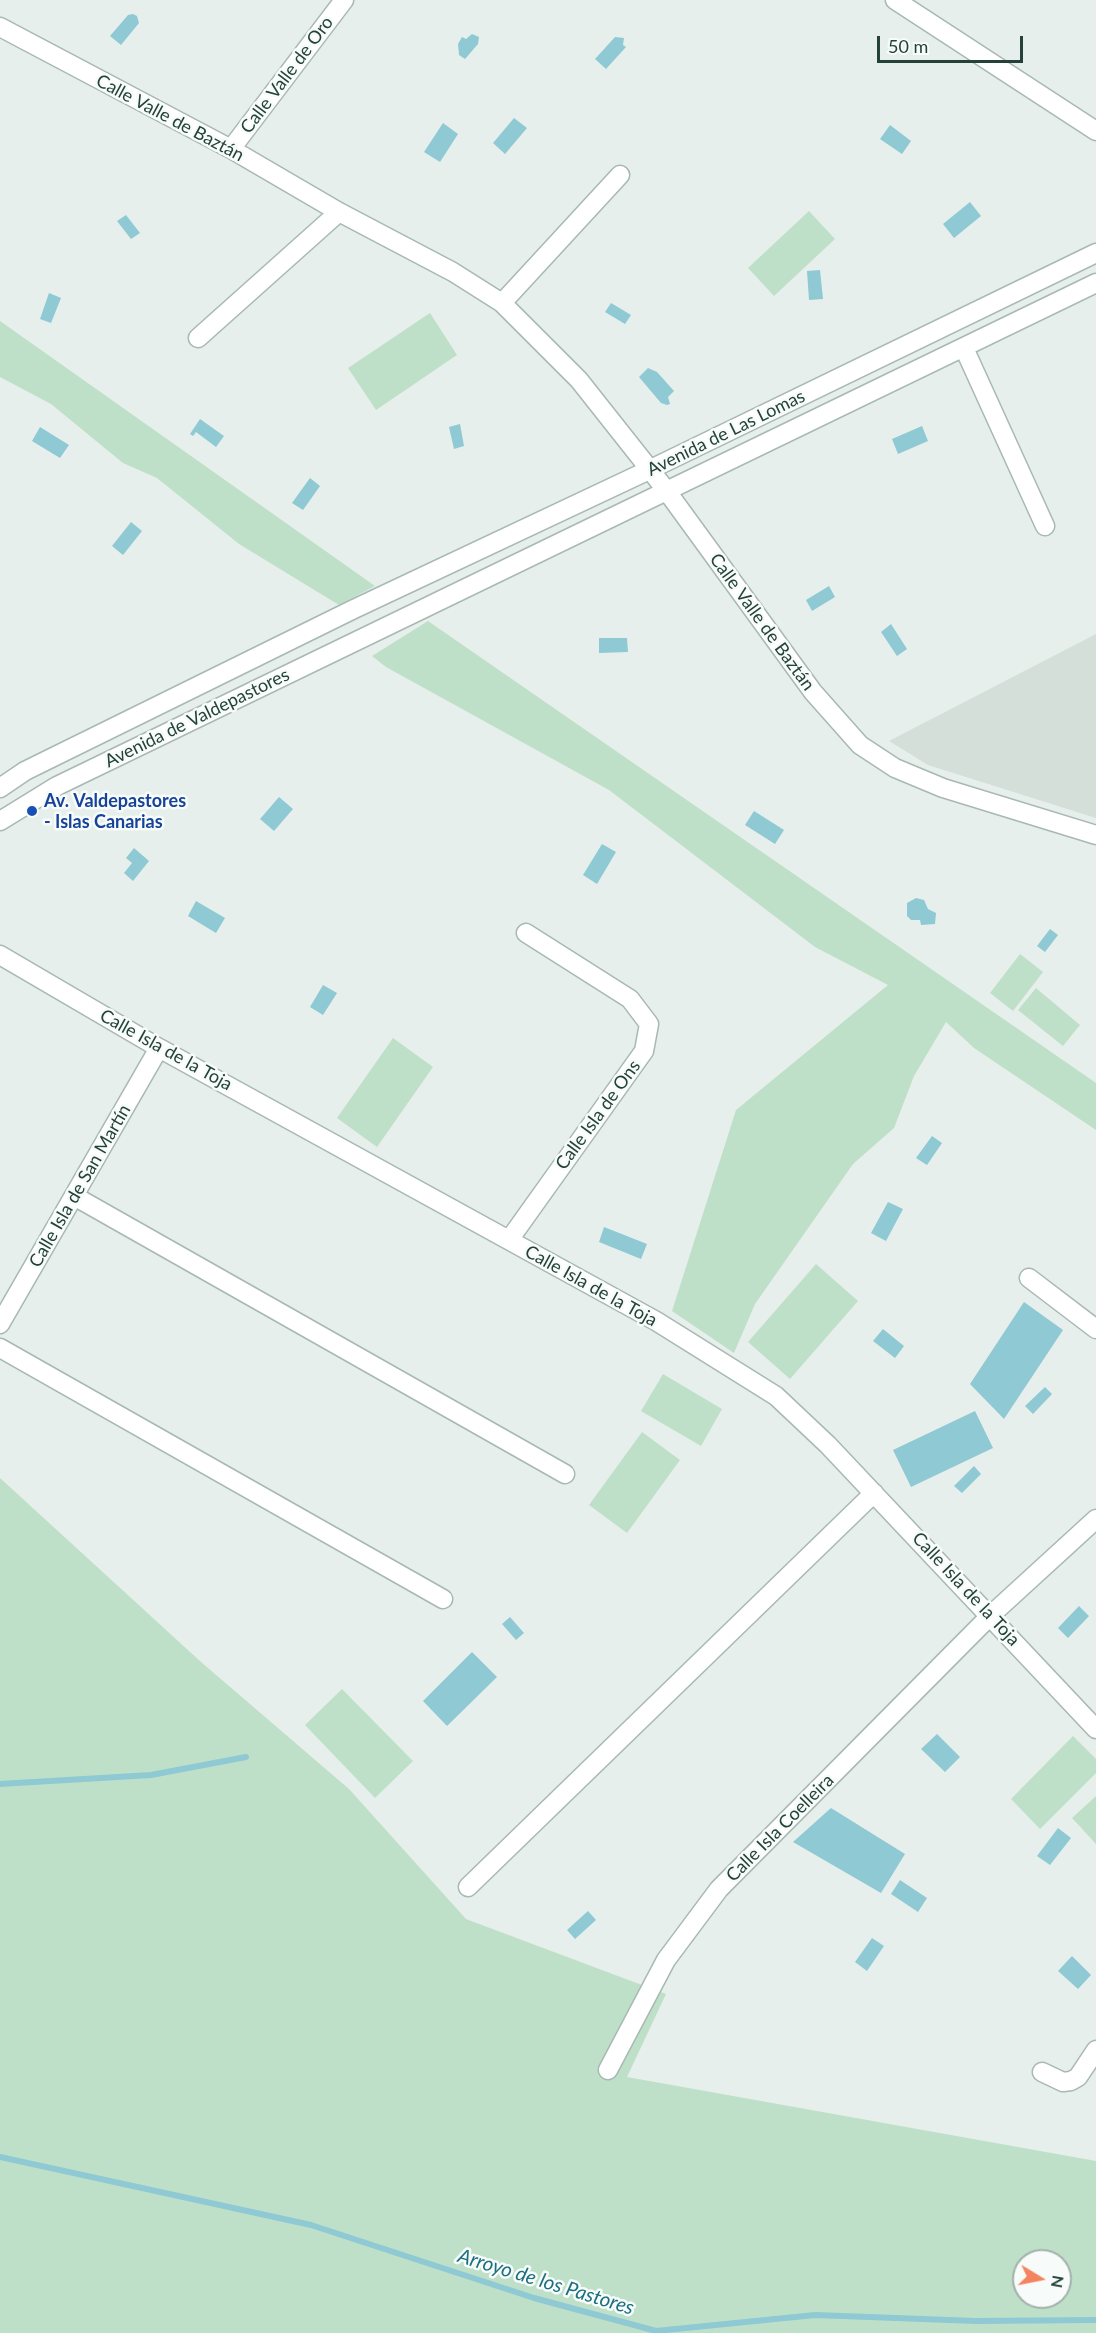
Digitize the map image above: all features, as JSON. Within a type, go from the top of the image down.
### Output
[{"type":"street","name":"Calle Valle de Oro","points":[[231,149],[344,0]]},
{"type":"street","points":[[895,0],[1096,131]]},
{"type":"street","name":"Calle Valle de Baztán","points":[[0,27],[231,149],[339,212],[453,272],[502,303],[579,380],[666,490],[813,692],[860,745],[895,768],[943,788],[1096,836]]},
{"type":"street","points":[[502,303],[620,176]]},
{"type":"street","points":[[198,338],[339,212]]},
{"type":"street","name":"Avenida de Las Lomas","points":[[354,609],[649,470],[1096,253]]},
{"type":"street","name":"Avenida de Las Lomas","points":[[396,621],[1096,283]]},
{"type":"street","points":[[964,348],[1045,526]]},
{"type":"street","name":"Avenida de Valdepastores","points":[[0,788],[25,771],[354,609]]},
{"type":"street","name":"Avenida de Valdepastores","points":[[0,821],[57,786],[396,621]]},
{"type":"street","name":"Calle Isla de Ons","points":[[509,1240],[644,1051],[649,1024],[630,999],[526,933]]},
{"type":"street","name":"Calle Isla de la Toja","points":[[0,955],[159,1048],[656,1321],[776,1396],[874,1493],[1096,1729]]},
{"type":"street","name":"Calle Isla de San Martín","points":[[0,1323],[159,1048]]},
{"type":"street","points":[[74,1196],[565,1474]]},
{"type":"street","points":[[1029,1278],[1096,1329]]},
{"type":"street","points":[[0,1348],[443,1599]]},
{"type":"street","points":[[468,1887],[874,1493]]},
{"type":"street","name":"Calle Isla Coelleira","points":[[608,2070],[666,1960],[719,1889],[991,1615],[1096,1519]]},
{"type":"street","points":[[1042,2072],[1063,2082],[1071,2081],[1078,2077],[1096,2050]]},
{"type":"shaded area","points":[[1096,634],[1096,818],[928,765],[889,741]]},
{"type":"green space","points":[[809,211],[835,239],[774,296],[748,268]]},
{"type":"green space","points":[[430,313],[457,355],[376,410],[348,368]]},
{"type":"green space","points":[[0,321],[375,586],[339,605],[239,544],[157,478],[123,463],[51,404],[0,377]]},
{"type":"green space","points":[[428,621],[1096,1083],[1096,1130],[974,1048],[946,1022],[914,1076],[894,1128],[853,1164],[755,1304],[734,1353],[672,1311],[736,1110],[888,985],[815,947],[609,790],[386,667],[372,656]]},
{"type":"green space","points":[[1020,954],[1043,972],[1013,1011],[990,993]]},
{"type":"green space","points":[[1036,988],[1080,1025],[1063,1046],[1018,1010]]},
{"type":"green space","points":[[393,1038],[433,1067],[377,1147],[337,1118]]},
{"type":"green space","points":[[816,1264],[858,1301],[790,1379],[748,1342]]},
{"type":"green space","points":[[663,1374],[722,1409],[701,1446],[641,1411]]},
{"type":"green space","points":[[642,1432],[680,1460],[627,1533],[589,1505]]},
{"type":"green space","points":[[0,1478],[201,1662],[349,1789],[466,1919],[666,1994],[627,2077],[1096,2161],[1096,2333],[0,2333]]},
{"type":"green space","points":[[342,1689],[413,1761],[375,1798],[305,1725]]},
{"type":"green space","points":[[1073,1736],[1096,1759],[1096,1773],[1040,1829],[1011,1799]]},
{"type":"green space","points":[[1096,1796],[1096,1844],[1072,1818]]},
{"type":"water","points":[[128,15],[137,16],[139,23],[121,45],[110,36]]},
{"type":"water","points":[[472,34],[479,37],[478,44],[465,59],[459,55],[458,44],[462,37],[466,39]]},
{"type":"water","points":[[615,37],[624,38],[623,45],[626,47],[606,69],[595,59]]},
{"type":"water","points":[[514,118],[527,128],[505,154],[493,143]]},
{"type":"water","points":[[443,123],[458,134],[440,162],[424,152]]},
{"type":"water","points":[[890,125],[911,141],[902,154],[880,139]]},
{"type":"water","points":[[970,202],[981,216],[954,238],[943,224]]},
{"type":"water","points":[[126,215],[140,233],[131,239],[117,221]]},
{"type":"water","points":[[820,270],[823,299],[809,300],[807,271]]},
{"type":"water","points":[[49,293],[61,298],[51,323],[40,319]]},
{"type":"water","points":[[611,303],[631,315],[625,324],[605,312]]},
{"type":"water","points":[[648,368],[657,372],[674,391],[668,397],[670,404],[661,403],[639,377]]},
{"type":"water","points":[[200,419],[224,436],[216,447],[196,432],[193,436],[190,434]]},
{"type":"water","points":[[460,424],[464,446],[454,449],[449,427]]},
{"type":"water","points":[[922,426],[928,441],[898,454],[892,439]]},
{"type":"water","points":[[40,427],[69,445],[60,458],[32,441]]},
{"type":"water","points":[[310,478],[320,486],[303,510],[292,503]]},
{"type":"water","points":[[131,522],[142,531],[123,555],[112,546]]},
{"type":"water","points":[[829,586],[835,597],[812,611],[806,600]]},
{"type":"water","points":[[891,624],[907,649],[897,656],[881,632]]},
{"type":"water","points":[[599,638],[627,638],[628,652],[599,653]]},
{"type":"water","points":[[279,797],[293,809],[274,831],[260,819]]},
{"type":"water","points":[[754,811],[784,830],[775,844],[745,825]]},
{"type":"water","points":[[602,844],[616,852],[597,884],[583,875]]},
{"type":"water","points":[[134,848],[149,861],[133,881],[124,873],[132,863],[126,858]]},
{"type":"water","points":[[916,898],[924,900],[928,909],[936,913],[935,924],[921,925],[920,920],[911,920],[907,916],[907,903]]},
{"type":"water","points":[[196,901],[225,918],[216,933],[188,916]]},
{"type":"water","points":[[1050,929],[1058,935],[1045,952],[1037,946]]},
{"type":"water","points":[[323,985],[337,993],[323,1015],[310,1007]]},
{"type":"water","points":[[932,1136],[942,1143],[927,1165],[916,1158]]},
{"type":"water","points":[[888,1202],[903,1209],[886,1241],[871,1233]]},
{"type":"water","points":[[604,1227],[647,1244],[641,1259],[599,1242]]},
{"type":"water","points":[[1024,1302],[1063,1330],[1004,1419],[970,1384]]},
{"type":"water","points":[[883,1329],[904,1346],[895,1358],[873,1341]]},
{"type":"water","points":[[1045,1387],[1052,1394],[1033,1414],[1025,1406]]},
{"type":"water","points":[[975,1411],[993,1448],[911,1487],[893,1450]]},
{"type":"water","points":[[974,1466],[981,1474],[962,1493],[954,1486]]},
{"type":"water","points":[[1079,1606],[1089,1616],[1068,1638],[1058,1628]]},
{"type":"water","points":[[510,1617],[524,1633],[516,1640],[502,1624]]},
{"type":"water","points":[[472,1652],[497,1677],[447,1726],[423,1701]]},
{"type":"water","points":[[937,1734],[960,1757],[945,1772],[921,1749]]},
{"type":"water","points":[[831,1808],[905,1854],[881,1893],[793,1842]]},
{"type":"water","points":[[1058,1828],[1071,1838],[1050,1865],[1037,1856]]},
{"type":"water","points":[[900,1880],[927,1898],[918,1912],[891,1894]]},
{"type":"water","points":[[588,1911],[596,1920],[575,1939],[567,1930]]},
{"type":"water","points":[[872,1938],[884,1946],[867,1971],[855,1962]]},
{"type":"water","points":[[1072,1956],[1091,1975],[1078,1989],[1058,1971]]},
{"type":"waterway","points":[[0,1784],[151,1775],[246,1757]]},
{"type":"waterway","name":"Arroyo de los Pastores","points":[[0,2157],[311,2225],[534,2298],[656,2331],[815,2315],[976,2321],[1096,2320]]},
{"type":"place","name":"Av. Valdepastores - Islas Canarias","points":[[32,811]]}]
